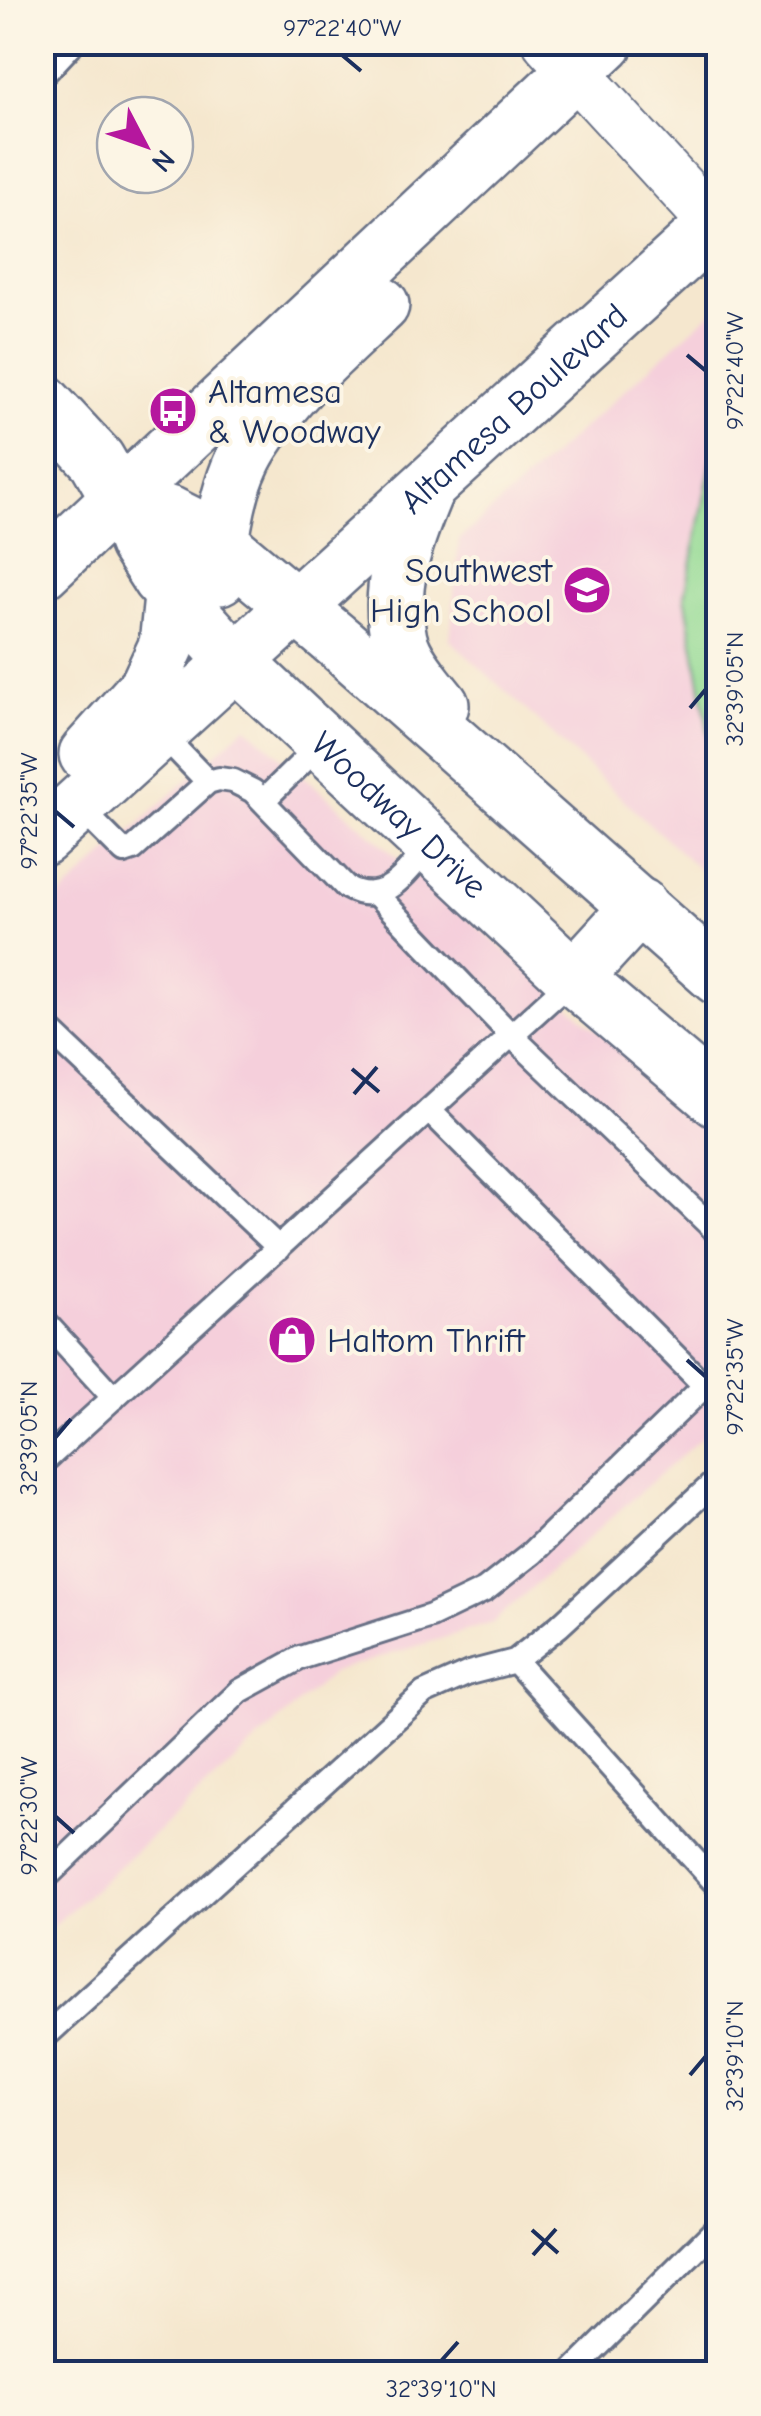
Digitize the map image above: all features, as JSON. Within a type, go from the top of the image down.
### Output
[{"type":"main road","points":[[42,571],[459,180],[575,52]]},
{"type":"main road","points":[[235,661],[218,625],[220,543],[227,507],[252,444],[284,402],[445,242],[459,180]]},
{"type":"main road","name":"Altamesa Boulevard","points":[[54,814],[159,731],[717,223]]},
{"type":"main road","name":"Woodway Drive","points":[[42,400],[96,460],[120,500],[137,543],[174,593],[235,661],[574,978],[718,1100]]},
{"type":"main road","points":[[427,488],[400,554],[396,600],[399,642],[422,680],[496,780]]},
{"type":"main road","points":[[120,500],[171,515],[220,543],[297,606],[718,977]]},
{"type":"main road","points":[[54,814],[148,686],[167,645],[176,550],[171,515]]},
{"type":"main road","points":[[574,978],[640,906]]},
{"type":"street","points":[[575,52],[717,223]]},
{"type":"lane","points":[[42,76],[70,46],[66,42]]},
{"type":"lane","points":[[159,731],[208,782]]},
{"type":"lane","points":[[262,801],[322,742]]},
{"type":"lane","points":[[54,814],[124,852],[208,782],[232,781],[253,791],[346,887],[360,896],[376,894],[397,882],[431,844]]},
{"type":"lane","points":[[376,894],[511,1035],[718,1234]]},
{"type":"lane","points":[[42,1463],[574,978]]},
{"type":"lane","points":[[42,1022],[279,1248]]},
{"type":"lane","points":[[42,1881],[240,1692],[300,1658],[431,1616],[485,1590],[532,1554],[712,1380],[429,1110]]},
{"type":"lane","points":[[42,1319],[114,1398]]},
{"type":"lane","points":[[42,2039],[424,1692],[469,1673],[515,1661],[559,1626],[718,1479]]},
{"type":"lane","points":[[515,1661],[718,1886]]},
{"type":"lane","points":[[570,2374],[718,2226]]},
{"type":"shaded area","name":"Southwest High School","points":[[718,306],[718,887],[450,640],[459,540]]},
{"type":"shaded area","points":[[246,726],[718,1135],[718,1423],[492,1623],[333,1672],[43,1935],[43,912]]},
{"type":"green space","points":[[718,430],[718,788],[685,595]]},
{"type":"place","name":"Altamesa & Woodway","points":[[173,411]]},
{"type":"place","name":"Southwest High School","points":[[587,590]]},
{"type":"place","name":"Haltom Thrift","points":[[292,1340]]}]
